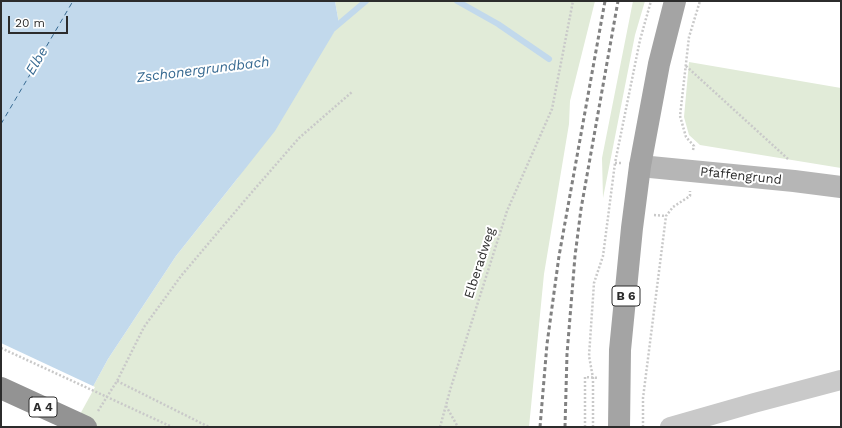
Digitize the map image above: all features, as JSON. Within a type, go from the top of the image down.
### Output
[{"type":"highway","name":"A 4","points":[[1,388],[91,420]]},
{"type":"main road","name":"B 6","points":[[619,427],[620,350],[632,228],[640,166],[659,64],[675,1]]},
{"type":"street","name":"Pfaffengrund","points":[[640,166],[841,187]]},
{"type":"street","points":[[670,427],[841,380]]},
{"type":"path","name":"Elberadweg","points":[[440,427],[507,211],[552,109],[573,1]]},
{"type":"path","points":[[694,146],[686,137],[680,116],[689,38],[700,1]]},
{"type":"path","points":[[686,66],[788,160],[794,181]]},
{"type":"path","points":[[91,420],[117,381],[144,327],[181,276],[299,138],[352,92]]},
{"type":"path","points":[[593,427],[593,378],[589,356],[594,283],[603,256],[615,162]]},
{"type":"path","points":[[643,427],[643,398],[666,216],[672,207],[690,196],[691,171]]},
{"type":"path","points":[[1,348],[172,427]]},
{"type":"path","points":[[585,377],[585,427]]},
{"type":"path","points":[[117,381],[209,427]]},
{"type":"path","points":[[446,406],[458,427]]},
{"type":"green space","points":[[335,1],[595,1],[570,101],[569,124],[544,274],[529,427],[71,427],[108,359],[176,256],[237,179],[339,24]]},
{"type":"green space","points":[[633,1],[645,1],[635,35],[603,198],[602,158]]},
{"type":"green space","points":[[689,62],[841,88],[841,168],[700,145],[689,135],[684,117]]},
{"type":"water","name":"Elbe","points":[[1,1],[335,1],[339,24],[275,131],[176,256],[108,359],[71,427],[1,427]]},
{"type":"pier","points":[[1,343],[95,387],[73,427],[1,427]]},
{"type":"waterway","name":"Zschonergrundbach","points":[[334,28],[366,1]]},
{"type":"waterway","name":"Zschonergrundbach","points":[[457,1],[498,24],[549,59]]},
{"type":"ferry route","points":[[1,124],[73,1]]},
{"type":"railway","points":[[540,427],[547,344],[559,256],[605,1]]},
{"type":"railway","points":[[565,427],[567,354],[575,256],[581,209],[618,1]]}]
